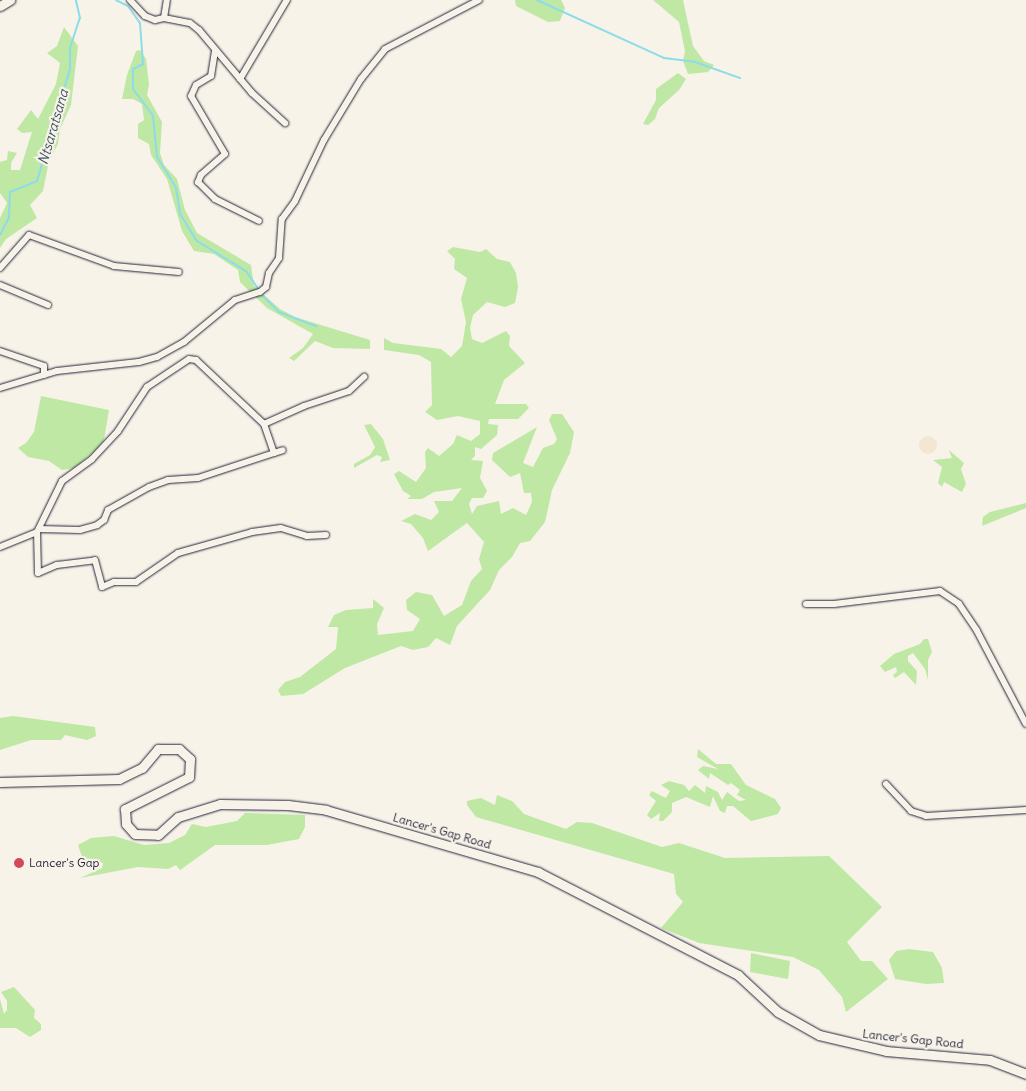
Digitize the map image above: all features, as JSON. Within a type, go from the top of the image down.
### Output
[{"type":"main road","points":[[0,6],[10,0]]},
{"type":"main road","name":"Lancer's Gap Road","points":[[0,782],[119,779],[142,768],[158,749],[179,748],[190,759],[189,777],[125,809],[126,824],[135,834],[158,835],[178,817],[220,804],[288,805],[326,810],[538,872],[738,975],[778,1012],[819,1035],[886,1051],[990,1060],[1026,1074]]},
{"type":"street","points":[[130,0],[145,16],[155,20],[164,18],[190,23],[240,79],[285,123]]},
{"type":"street","points":[[164,18],[167,0]]},
{"type":"street","points":[[240,79],[287,0]]},
{"type":"street","points":[[0,388],[44,374],[139,362],[157,357],[184,342],[235,300],[260,292],[266,287],[269,273],[279,258],[282,219],[296,201],[324,140],[361,79],[385,49],[478,0]]},
{"type":"street","points":[[215,51],[211,76],[196,85],[191,96],[225,154],[201,175],[198,182],[215,199],[259,221]]},
{"type":"street","points":[[0,268],[29,235],[114,266],[167,268],[179,272]]},
{"type":"street","points":[[0,284],[48,305]]},
{"type":"street","points":[[0,351],[44,366],[44,374]]},
{"type":"street","points":[[274,453],[264,424],[196,360],[189,359],[147,387],[118,431],[92,459],[62,481],[38,530],[38,573],[57,565],[95,560],[102,587],[114,582],[136,582],[178,553],[252,532],[281,528],[308,536],[326,535]]},
{"type":"street","points":[[264,424],[304,406],[350,391],[364,377]]},
{"type":"street","points":[[0,547],[38,530],[80,530],[97,525],[104,520],[108,510],[162,482],[198,478],[282,450]]},
{"type":"street","points":[[806,604],[834,604],[940,591],[959,604],[973,624],[1026,724]]},
{"type":"street","points":[[886,784],[911,811],[926,816],[1026,810]]},
{"type":"shaded area","points":[[928,436],[934,439],[937,445],[934,451],[928,454],[922,451],[919,445],[922,439]]},
{"type":"green space","points":[[515,0],[561,0],[565,8],[560,21],[548,22],[516,6]]},
{"type":"green space","points":[[653,0],[683,0],[693,46],[704,61],[714,65],[708,72],[688,74],[683,61],[685,51],[679,22]]},
{"type":"green space","points":[[64,27],[78,46],[71,105],[60,129],[58,144],[49,161],[43,191],[30,205],[37,218],[6,239],[0,248],[0,218],[7,203],[0,193],[0,162],[7,160],[8,151],[17,153],[11,163],[11,170],[20,170],[32,132],[22,133],[17,129],[31,110],[38,119],[56,84],[60,63],[47,53],[57,46]]},
{"type":"green space","points":[[140,50],[146,59],[149,85],[147,95],[162,122],[160,153],[164,165],[177,179],[185,210],[197,233],[251,265],[254,286],[280,309],[295,317],[370,340],[370,349],[333,348],[315,341],[294,361],[289,358],[303,348],[313,334],[267,308],[240,282],[238,270],[214,254],[194,251],[182,231],[167,179],[151,155],[149,144],[138,138],[138,124],[144,120],[142,104],[133,99],[122,99],[127,75],[136,51]]},
{"type":"green space","points":[[678,73],[686,79],[679,90],[659,108],[655,119],[648,125],[643,124],[656,100],[656,89]]},
{"type":"green space","points":[[453,247],[480,252],[486,249],[497,259],[510,262],[516,273],[518,287],[515,303],[505,307],[487,302],[473,315],[470,328],[472,339],[482,343],[506,331],[510,336],[509,346],[525,363],[504,380],[495,404],[526,404],[529,408],[518,419],[489,419],[488,424],[498,425],[497,435],[481,449],[475,447],[475,456],[471,460],[483,461],[480,478],[487,491],[483,498],[472,498],[469,504],[472,514],[477,506],[499,501],[501,514],[513,508],[526,515],[532,502],[531,493],[524,493],[520,473],[510,477],[492,460],[493,453],[537,427],[523,463],[533,467],[543,448],[554,444],[557,439],[549,420],[552,414],[562,414],[574,432],[570,453],[552,490],[545,522],[530,541],[520,543],[512,557],[499,570],[490,590],[457,626],[450,645],[436,638],[428,647],[413,650],[401,646],[345,668],[303,694],[281,696],[278,690],[285,682],[300,677],[336,649],[338,627],[328,627],[334,615],[346,610],[373,608],[373,599],[384,608],[377,624],[378,635],[413,631],[420,619],[407,610],[406,600],[416,592],[432,595],[444,616],[462,605],[471,581],[482,569],[479,559],[484,542],[467,523],[428,551],[423,538],[411,524],[401,521],[415,514],[431,520],[439,512],[434,501],[452,501],[462,488],[434,492],[422,499],[407,499],[411,496],[403,491],[394,474],[399,471],[416,482],[426,468],[425,452],[428,448],[439,456],[453,444],[457,435],[471,441],[480,434],[480,421],[458,416],[437,420],[425,412],[432,405],[431,362],[419,355],[384,350],[384,338],[393,343],[441,349],[451,357],[462,346],[466,322],[461,299],[467,278],[454,269],[455,259],[447,251]]},
{"type":"green space","points":[[41,396],[109,410],[104,440],[97,449],[74,468],[62,470],[49,461],[28,457],[18,448],[26,443],[34,432]]},
{"type":"green space","points":[[371,424],[383,439],[390,460],[380,462],[382,457],[377,455],[354,468],[354,464],[370,455],[375,447],[364,425]]},
{"type":"green space","points":[[949,450],[964,463],[961,469],[966,484],[962,492],[944,482],[942,487],[938,483],[942,467],[933,460],[952,458]]},
{"type":"green space","points":[[1026,503],[1026,508],[982,526],[983,517],[990,512]]},
{"type":"green space","points":[[924,639],[928,639],[932,652],[928,660],[928,680],[925,669],[913,653],[908,656],[908,661],[917,671],[916,685],[904,672],[895,678],[893,675],[897,672],[896,667],[885,672],[880,666],[894,654],[920,644]]},
{"type":"green space","points":[[13,716],[95,727],[96,736],[87,740],[65,735],[61,740],[31,740],[0,750],[0,718]]},
{"type":"green space","points":[[698,749],[716,764],[731,764],[746,785],[775,799],[781,808],[778,814],[751,821],[733,806],[727,806],[725,813],[720,811],[713,796],[710,807],[686,797],[672,803],[672,812],[663,821],[659,821],[660,813],[651,819],[647,815],[656,801],[649,795],[652,791],[666,798],[670,791],[661,785],[669,781],[684,785],[689,791],[695,785],[705,793],[706,786],[718,792],[722,800],[727,792],[739,801],[746,800],[737,795],[740,790],[731,783],[728,785],[710,773],[709,779],[698,770],[703,766],[718,769],[697,757]]},
{"type":"green space","points":[[497,795],[512,801],[524,814],[566,829],[577,822],[592,823],[662,847],[679,843],[725,858],[829,856],[882,907],[847,942],[861,961],[872,961],[888,979],[846,1012],[842,997],[819,970],[793,957],[699,943],[661,928],[683,902],[676,894],[674,874],[476,817],[467,805],[467,801],[481,798],[495,805]]},
{"type":"green space","points":[[245,813],[305,815],[305,827],[299,839],[267,845],[215,845],[180,870],[176,865],[168,869],[138,867],[80,878],[102,868],[103,863],[82,857],[78,845],[91,838],[114,836],[144,845],[169,843],[185,835],[192,824],[206,827],[237,821]]},
{"type":"green space","points":[[909,949],[933,952],[942,968],[944,983],[926,984],[895,979],[889,960],[896,951]]},
{"type":"green space","points":[[751,953],[790,961],[788,979],[750,972]]},
{"type":"green space","points":[[14,987],[35,1010],[34,1018],[41,1024],[41,1030],[30,1037],[16,1028],[0,1028],[0,999],[4,1014],[7,1010],[7,1001],[1,992]]},
{"type":"waterway","name":"Ntsaratsana","points":[[0,235],[9,217],[10,192],[37,181],[70,69],[70,48],[80,18],[76,0]]},
{"type":"waterway","points":[[116,0],[128,6],[140,23],[143,64],[133,69],[133,89],[153,116],[157,157],[176,188],[180,214],[197,241],[246,271],[259,290]]},
{"type":"waterway","points":[[537,0],[664,58],[695,62],[740,78]]},
{"type":"waterway","points":[[261,294],[279,312],[316,326]]},
{"type":"place","name":"Lancer's Gap","points":[[19,863]]}]
